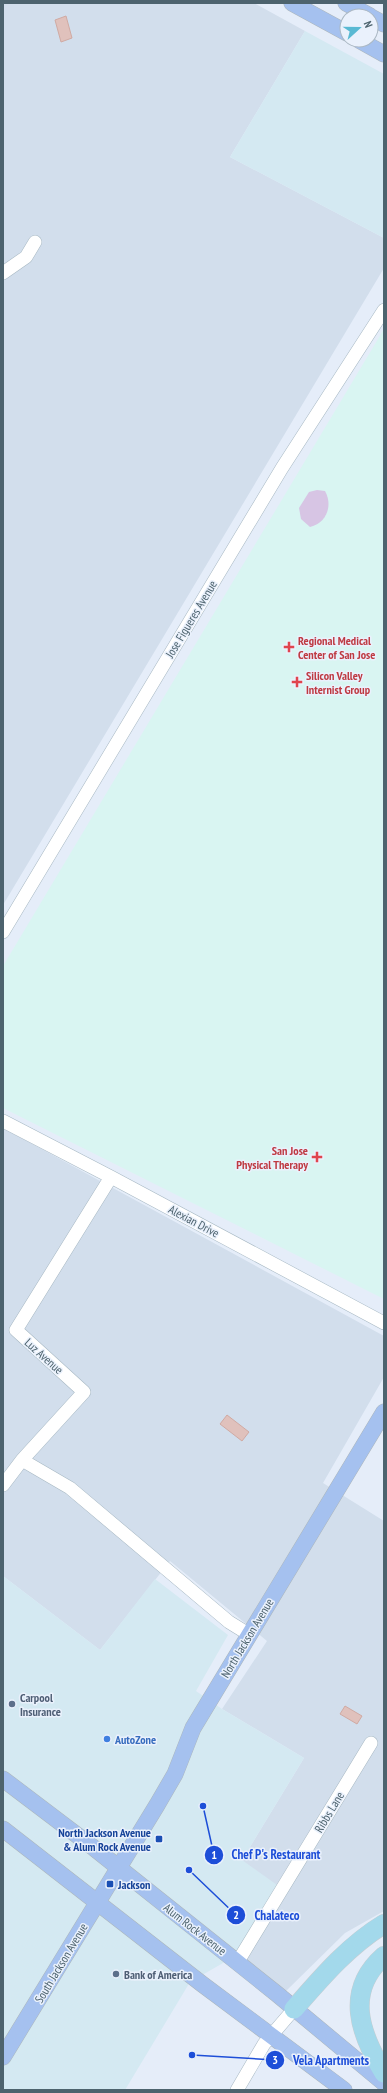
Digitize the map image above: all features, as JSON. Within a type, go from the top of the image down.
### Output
[{"type":"highway","points":[[294,2009],[342,1957],[364,1937],[384,1924]]},
{"type":"highway","points":[[384,1956],[372,1968],[366,1980],[361,1993],[359,2010],[362,2027],[371,2051],[384,2073]]},
{"type":"main road","points":[[292,3],[339,29]]},
{"type":"main road","points":[[346,3],[355,8]]},
{"type":"main road","points":[[373,48],[384,54]]},
{"type":"main road","name":"North Jackson Avenue","points":[[118,1869],[175,1774],[193,1728],[384,1412]]},
{"type":"main road","name":"Alum Rock Avenue","points":[[3,1779],[38,1804],[384,2083]]},
{"type":"main road","points":[[3,1829],[191,1975],[344,2090]]},
{"type":"main road","name":"South Jackson Avenue","points":[[3,2057],[118,1869]]},
{"type":"street","points":[[3,274],[26,258],[35,242]]},
{"type":"street","name":"Jose Figueres Avenue","points":[[4,927],[282,468],[384,310]]},
{"type":"street","name":"Alexian Drive","points":[[3,1121],[112,1177],[384,1323]]},
{"type":"street","name":"Luz Avenue","points":[[3,1485],[22,1460],[84,1392],[16,1330],[112,1177]]},
{"type":"street","points":[[22,1460],[70,1488],[229,1622],[250,1635]]},
{"type":"street","name":"Ribbs Lane","points":[[237,1963],[371,1743]]},
{"type":"street","points":[[238,2090],[258,2054],[294,2009]]},
{"type":"shaded area","points":[[3,3],[254,3],[305,31],[230,157],[384,238],[384,268],[3,905]]},
{"type":"shaded area","points":[[66,16],[72,38],[61,42],[55,20]]},
{"type":"shaded area","points":[[305,31],[384,74],[384,238],[230,157]]},
{"type":"shaded area","name":"Regional Medical Center of San Jose","points":[[384,329],[384,1299],[3,1108],[3,966]]},
{"type":"shaded area","points":[[317,490],[325,491],[328,502],[327,513],[321,522],[310,527],[301,519],[299,508],[309,492]]},
{"type":"shaded area","points":[[3,1128],[384,1336],[384,1377],[323,1483],[384,1521],[384,1911],[345,1933],[285,1992],[237,1955],[242,1860],[304,1758],[222,1709],[267,1641],[170,1561],[100,1650],[3,1576]]},
{"type":"shaded area","points":[[227,1415],[249,1432],[242,1441],[220,1424]]},
{"type":"shaded area","points":[[3,1576],[100,1650],[155,1579],[228,1635],[196,1691],[222,1709],[304,1758],[242,1860],[277,1885],[237,1955],[190,1982],[125,2090],[3,2090]]},
{"type":"shaded area","points":[[345,1706],[362,1716],[357,1724],[340,1714]]},
{"type":"place","name":"Regional Medical Center of San Jose","points":[[289,647]]},
{"type":"place","name":"Silicon Valley Internist Group","points":[[297,682]]},
{"type":"place","name":"San Jose Physical Therapy","points":[[317,1157]]},
{"type":"place","name":"Carpool Insurance","points":[[12,1704]]},
{"type":"place","name":"AutoZone","points":[[107,1739]]},
{"type":"place","name":"Chef P's Restaurant","points":[[203,1806]]},
{"type":"place","name":"North Jackson Avenue & Alum Rock Avenue","points":[[159,1839]]},
{"type":"place","name":"Chalateco","points":[[189,1870]]},
{"type":"place","name":"Jackson","points":[[110,1884]]},
{"type":"place","name":"Bank of America","points":[[116,1974]]},
{"type":"place","name":"Vela Apartments","points":[[192,2055]]}]
